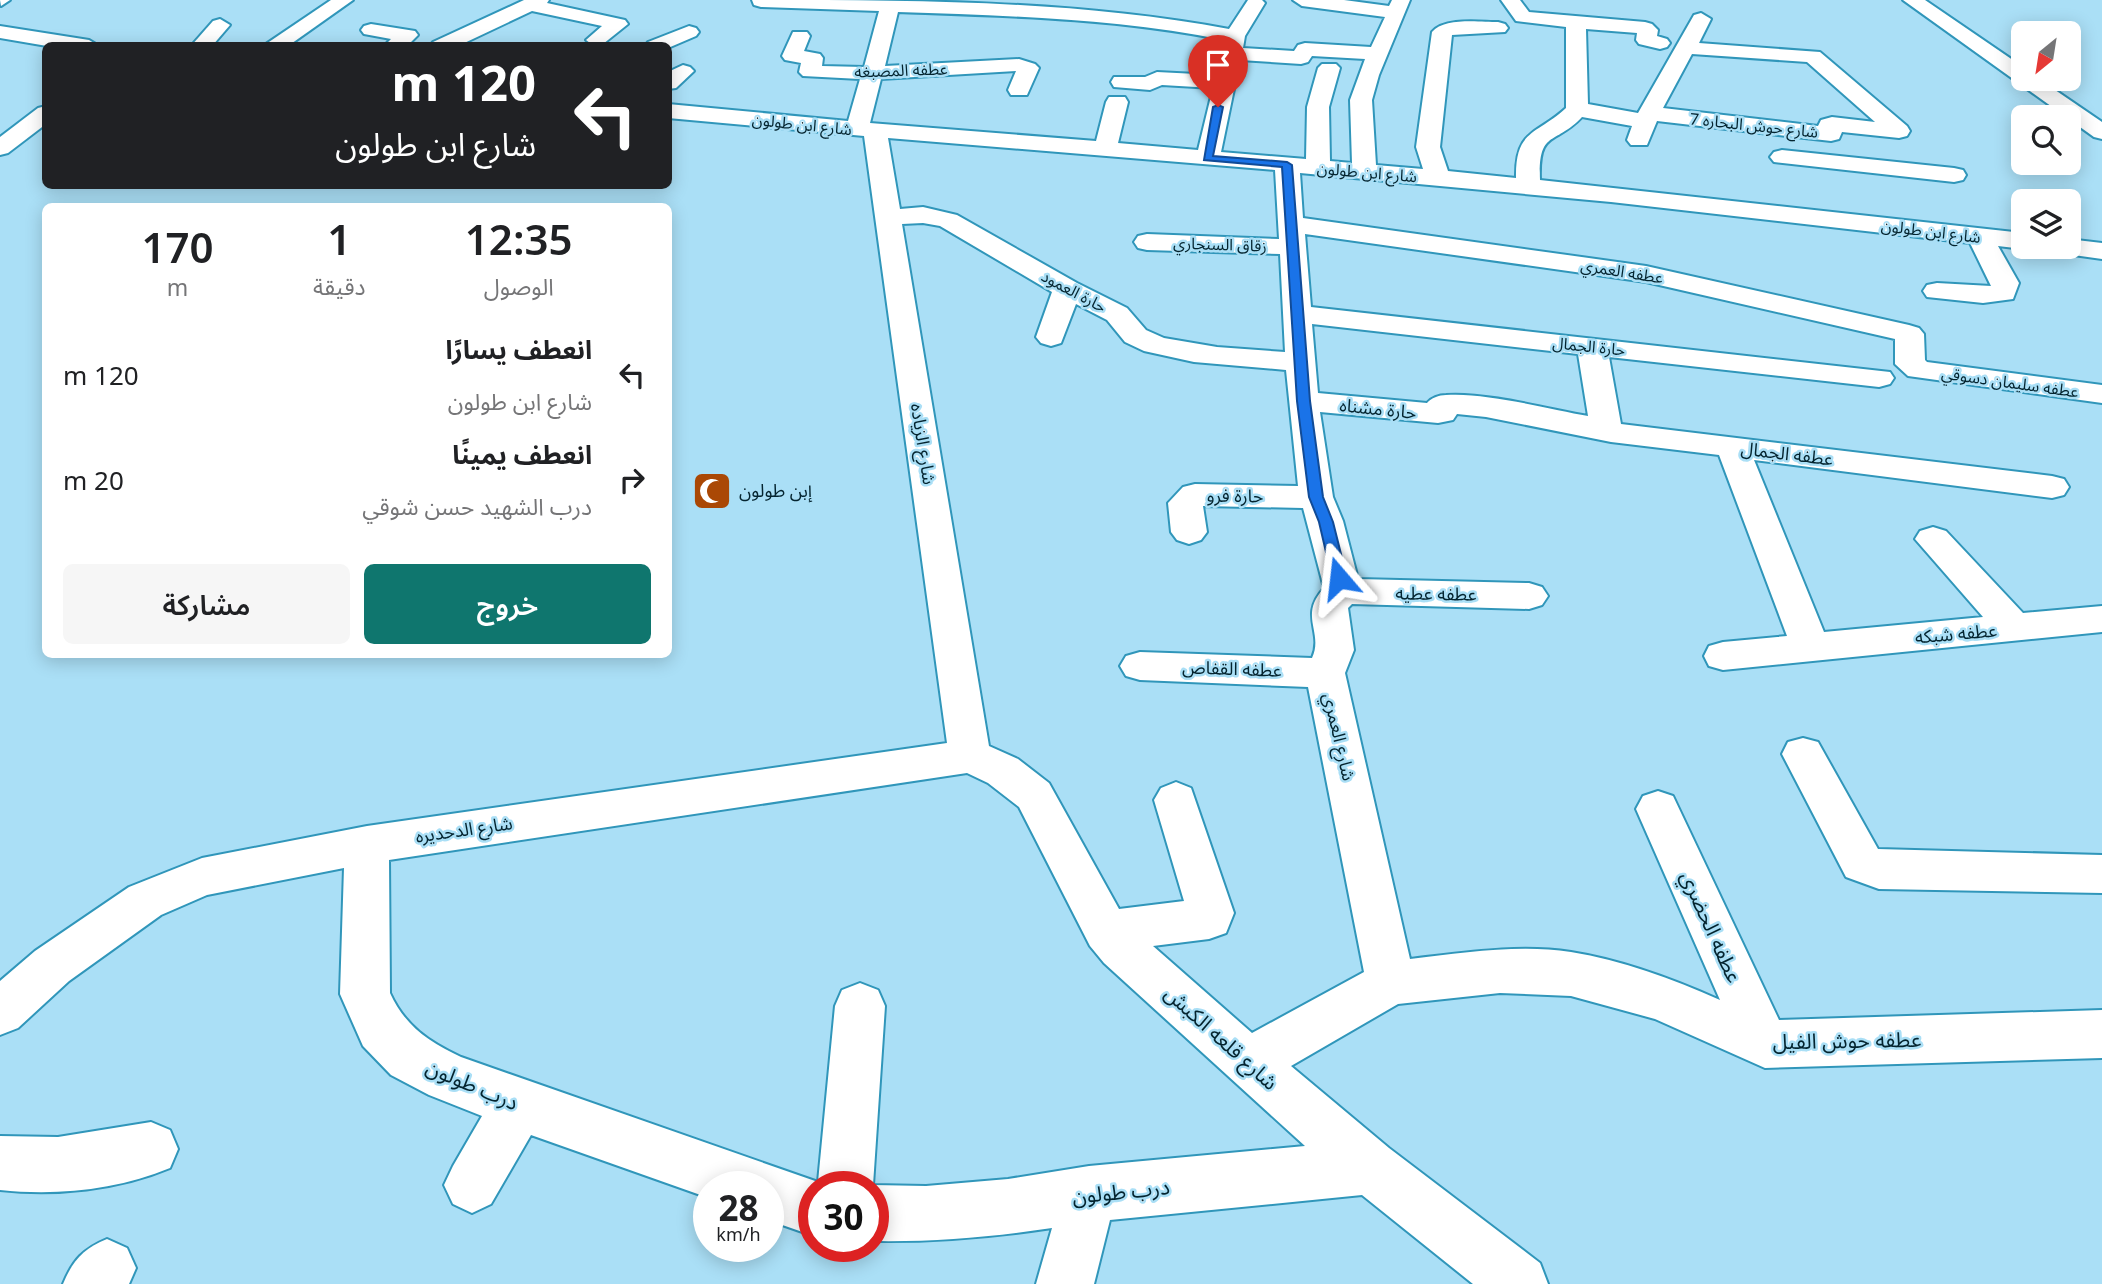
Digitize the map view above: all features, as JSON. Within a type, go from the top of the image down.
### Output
[{"type":"street","points":[[270,37],[297,31],[344,0]]},
{"type":"street","points":[[1160,21],[1168,0]]},
{"type":"street","points":[[1302,0],[1399,6],[1377,54],[1361,101],[1364,171]]},
{"type":"street","points":[[1510,0],[1523,17],[1645,28],[1648,30],[1646,40],[1660,43]]},
{"type":"street","points":[[1912,0],[2011,69]]},
{"type":"street","points":[[761,1],[890,7],[1070,7],[1160,21],[1233,44],[1299,58],[1304,49],[1377,54]]},
{"type":"street","points":[[449,42],[535,2],[618,24],[605,42]]},
{"type":"street","points":[[964,29],[982,6]]},
{"type":"street","points":[[866,131],[872,73],[890,7]]},
{"type":"street","points":[[1208,158],[1233,44],[1258,10]]},
{"type":"street","points":[[1644,125],[1701,19]]},
{"type":"street","points":[[1528,188],[1529,150],[1535,140],[1572,117],[1577,109],[1576,20]]},
{"type":"street","points":[[204,42],[220,24]]},
{"type":"street","points":[[371,30],[408,34],[399,42]]},
{"type":"street","points":[[1438,178],[1428,147],[1444,30],[1503,38]]},
{"type":"street","points":[[0,32],[69,42]]},
{"type":"street","points":[[665,42],[689,32]]},
{"type":"street","name":"عطفه المصبغه","points":[[800,36],[792,56],[813,58],[808,71],[872,73],[1019,65],[1028,68],[1019,90]]},
{"type":"street","points":[[11,51],[44,37]]},
{"type":"street","name":"شارع حوش البحاره 7","points":[[1577,109],[1644,125],[1770,127],[1831,134],[1829,124],[1899,131],[1813,57],[1687,48]]},
{"type":"street","points":[[1329,68],[1302,166],[1292,235],[1303,401],[1316,497],[1326,522],[1343,592]]},
{"type":"street","points":[[1105,150],[1119,92],[1150,84],[1157,78],[1223,82]]},
{"type":"street","points":[[2043,91],[2102,132]]},
{"type":"street","name":"شارع ابن طولون","points":[[672,111],[866,131],[1438,178],[2011,240]]},
{"type":"street","points":[[0,148],[42,116]]},
{"type":"street","points":[[1770,127],[1806,216]]},
{"type":"street","name":"شارع الزياده","points":[[866,131],[888,218],[970,756]]},
{"type":"street","points":[[1782,156],[1954,175]]},
{"type":"street","name":"حارة العمود","points":[[888,218],[923,215],[948,220],[1067,289],[1117,314],[1123,318],[1135,336],[1153,345],[1301,362]]},
{"type":"street","name":"زقاق السنجاري","points":[[1147,242],[1292,235]]},
{"type":"street","name":"عطفه العمري","points":[[1292,235],[1646,274],[1909,334],[1910,364],[1919,370]]},
{"type":"street","points":[[1937,291],[1983,295],[2003,293],[2005,283],[1979,236]]},
{"type":"street","points":[[2081,249],[2102,251]]},
{"type":"street","points":[[1051,337],[1067,289]]},
{"type":"street","name":"حارة الجمال","points":[[1298,314],[1879,378]]},
{"type":"street","points":[[1592,346],[1606,429]]},
{"type":"street","name":"عطفه سليمان دسوقي","points":[[1919,370],[2102,394]]},
{"type":"street","name":"حارة مشناه","points":[[1303,401],[1438,414],[1442,413],[1443,405],[1486,408]]},
{"type":"street","name":"عطفه الجمال","points":[[1486,408],[1617,433],[2052,487]]},
{"type":"street","points":[[1733,448],[1811,648]]},
{"type":"street","name":"حارة فرو","points":[[1189,532],[1185,503],[1195,495],[1316,497]]},
{"type":"street","points":[[1933,539],[2015,628]]},
{"type":"street","name":"عطفه عطيه","points":[[1343,592],[1529,596]]},
{"type":"street","name":"شارع العمري","points":[[1343,592],[1330,605],[1329,618],[1335,650],[1325,673],[1391,983]]},
{"type":"street","name":"عطفه شبكه","points":[[1723,656],[2102,620]]},
{"type":"street","name":"عطفه القفاص","points":[[1140,666],[1325,673]]},
{"type":"street","points":[[1803,754],[1857,857],[1862,863],[1879,870],[2102,874]]},
{"type":"street","name":"شارع الدحديره","points":[[0,1012],[52,966],[145,901],[202,877],[367,845],[970,756]]},
{"type":"street","name":"شارع قلعه الكبش","points":[[970,756],[1003,771],[1034,795],[1107,931],[1121,948],[1248,1063],[1370,1167],[1519,1284]]},
{"type":"street","points":[[1107,931],[1209,918],[1211,912],[1176,800]]},
{"type":"street","name":"عطفه الحضري","points":[[1658,809],[1765,1044]]},
{"type":"street","name":"درب طولون","points":[[367,845],[365,995],[381,1029],[409,1058],[519,1105],[709,1171]]},
{"type":"street","name":"عطفه حوش الفيل","points":[[1248,1063],[1391,983],[1500,971],[1571,974],[1662,998],[1765,1044],[2102,1034]]},
{"type":"street","points":[[846,1171],[860,1006]]},
{"type":"street","points":[[472,1185],[519,1105]]},
{"type":"street","points":[[0,1163],[31,1167],[87,1163],[151,1149]]},
{"type":"street","name":"درب طولون","points":[[889,1213],[926,1214],[1089,1194],[1370,1167]]},
{"type":"street","points":[[1065,1284],[1089,1194]]},
{"type":"place","name":"إبن طولون","points":[[712,491]]},
{"type":"route","points":[[1218,107],[1208,158],[1287,165],[1303,401],[1316,497],[1326,522],[1329,545],[1339,578]]}]
